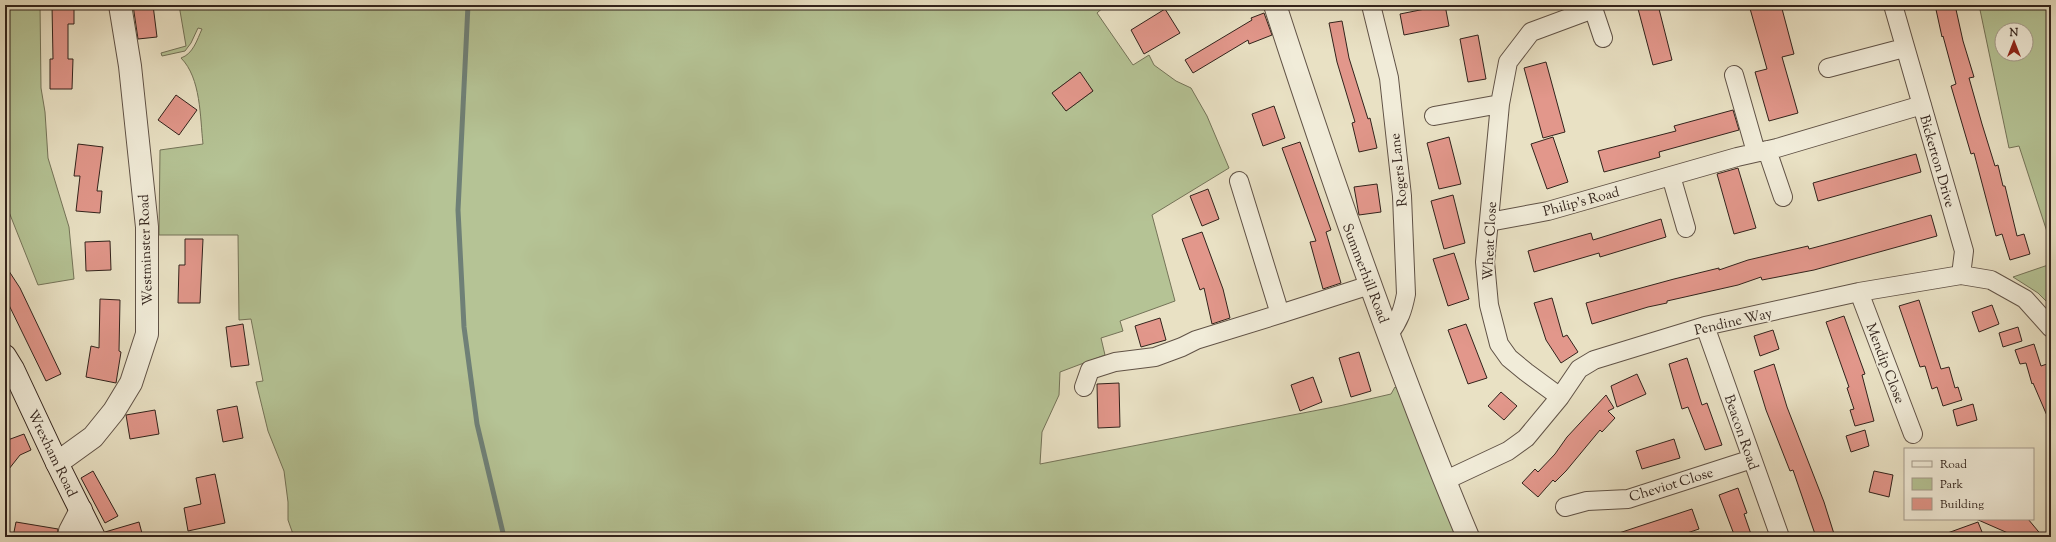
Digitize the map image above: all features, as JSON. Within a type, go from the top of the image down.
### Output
[{"type":"street","name":"Westminster Road","points":[[57,463],[93,437],[114,410],[131,383],[147,334],[147,226],[130,66],[120,5]]},
{"type":"street","name":"Summerhill Road","points":[[1275,5],[1327,168],[1444,481],[1468,537]]},
{"type":"street","name":"Rogers Lane","points":[[1371,5],[1388,78],[1402,196],[1406,294],[1403,309],[1398,322],[1389,334]]},
{"type":"street","name":"Bickerton Drive","points":[[1893,5],[1904,48],[1922,104],[1964,252],[1961,275]]},
{"type":"street","name":"Wheat Close","points":[[1560,397],[1509,358],[1499,344],[1486,284],[1485,262],[1500,104],[1508,62],[1531,32],[1593,7],[1603,38]]},
{"type":"street","points":[[1828,68],[1904,48]]},
{"type":"street","points":[[1734,75],[1762,151],[1783,197]]},
{"type":"street","points":[[1434,116],[1500,104]]},
{"type":"street","name":"Philip's Road","points":[[1489,222],[1548,211],[1922,104]]},
{"type":"street","points":[[1671,176],[1686,228]]},
{"type":"street","points":[[1239,181],[1280,314]]},
{"type":"street","name":"Pendine Way","points":[[1444,481],[1508,451],[1526,438],[1560,397],[1579,369],[1594,360],[1706,326],[1859,292],[1961,275],[1991,280],[2025,299],[2051,328]]},
{"type":"street","points":[[1084,387],[1090,370],[1115,362],[1155,357],[1182,348],[1196,340],[1370,285]]},
{"type":"street","name":"Mendip Close","points":[[1859,292],[1913,434]]},
{"type":"street","name":"Beacon Road","points":[[1706,326],[1780,537]]},
{"type":"street","name":"Wrexham Road","points":[[9,362],[94,537]]},
{"type":"street","name":"Cheviot Close","points":[[1565,507],[1587,501],[1628,499],[1752,459]]},
{"type":"street","points":[[69,537],[70,531],[81,510]]},
{"type":"green space","points":[[5,5],[40,5],[41,88],[45,112],[48,158],[69,227],[74,279],[38,285],[5,202]]},
{"type":"green space","points":[[179,5],[1106,5],[1097,13],[1133,65],[1149,55],[1154,65],[1176,81],[1191,88],[1207,116],[1229,168],[1152,215],[1175,301],[1120,321],[1123,331],[1101,338],[1105,355],[1060,372],[1059,395],[1042,432],[1040,464],[1339,406],[1391,394],[1395,387],[1406,394],[1462,537],[294,537],[288,520],[288,502],[284,471],[268,431],[256,382],[263,381],[251,319],[239,320],[238,235],[159,235],[160,150],[203,144],[196,87],[188,66],[181,58],[192,50],[202,29],[198,28],[191,43],[185,51],[162,56],[161,53],[186,46]],"holes":[[[1079,73],[1093,91],[1066,111],[1052,93]]]},
{"type":"green space","points":[[1979,5],[2051,5],[2051,244],[2019,146],[2009,148]]},
{"type":"green space","points":[[2051,264],[2051,306],[2038,293],[2013,277]]},
{"type":"building","points":[[52,5],[74,5],[74,24],[68,24],[68,59],[73,59],[72,89],[50,89],[50,59],[53,59]]},
{"type":"building","points":[[133,5],[153,5],[157,37],[138,39]]},
{"type":"building","points":[[1445,5],[1449,26],[1404,35],[1400,14]]},
{"type":"building","points":[[1637,5],[1658,5],[1672,60],[1653,65]]},
{"type":"building","points":[[1749,5],[1781,5],[1794,54],[1782,57],[1798,113],[1769,121],[1755,72],[1767,69]]},
{"type":"building","points":[[1935,5],[1955,5],[1963,41],[1974,77],[1969,78],[1982,124],[1995,166],[1998,165],[2003,186],[2005,186],[2017,236],[2024,234],[2030,254],[2010,260],[2002,234],[1996,236],[1974,153],[1971,154],[1951,86],[1956,84],[1943,36],[1942,37]]},
{"type":"building","points":[[1165,9],[1180,33],[1144,54],[1131,30]]},
{"type":"building","points":[[1264,13],[1272,35],[1249,44],[1248,40],[1193,73],[1185,60],[1252,20],[1251,18]]},
{"type":"building","points":[[1342,21],[1349,58],[1368,119],[1370,118],[1377,148],[1359,152],[1352,123],[1355,122],[1337,62],[1329,23]]},
{"type":"building","points":[[1478,35],[1486,79],[1468,82],[1460,39]]},
{"type":"building","points":[[1546,62],[1565,132],[1543,138],[1524,68]]},
{"type":"building","points":[[1080,72],[1093,91],[1066,111],[1052,93]]},
{"type":"building","points":[[176,95],[197,110],[179,135],[158,120]]},
{"type":"building","points":[[1274,106],[1285,138],[1263,146],[1252,114]]},
{"type":"building","points":[[1733,110],[1739,130],[1659,152],[1660,157],[1604,172],[1598,151],[1676,131],[1674,126]]},
{"type":"building","points":[[1449,137],[1461,184],[1439,189],[1427,143]]},
{"type":"building","points":[[1553,137],[1568,182],[1547,189],[1531,144]]},
{"type":"building","points":[[1300,142],[1331,230],[1326,232],[1341,283],[1323,289],[1310,242],[1316,241],[1282,148]]},
{"type":"building","points":[[78,144],[103,147],[97,191],[102,191],[100,213],[76,211],[80,176],[74,176]]},
{"type":"building","points":[[1916,154],[1921,172],[1818,201],[1813,183]]},
{"type":"building","points":[[1738,168],[1756,228],[1734,234],[1717,174]]},
{"type":"building","points":[[1377,184],[1381,212],[1359,215],[1354,187]]},
{"type":"building","points":[[1208,189],[1219,219],[1202,226],[1190,196]]},
{"type":"building","points":[[1453,195],[1465,243],[1444,249],[1431,201]]},
{"type":"building","points":[[1931,215],[1937,236],[1814,270],[1762,280],[1761,277],[1738,285],[1667,301],[1667,303],[1648,307],[1592,324],[1586,303],[1674,279],[1719,268],[1719,270],[1748,260],[1808,246],[1809,249]]},
{"type":"building","points":[[1661,219],[1666,237],[1600,257],[1599,253],[1534,272],[1528,251],[1591,233],[1593,240]]},
{"type":"building","points":[[1202,232],[1223,289],[1230,318],[1212,324],[1204,288],[1200,290],[1182,239]]},
{"type":"building","points":[[185,239],[203,239],[200,303],[178,303],[179,265],[185,265]]},
{"type":"building","points":[[110,241],[111,270],[86,271],[85,242]]},
{"type":"building","points":[[1454,253],[1469,299],[1448,306],[1433,259]]},
{"type":"building","points":[[5,265],[20,288],[61,374],[46,381],[5,297]]},
{"type":"building","points":[[1552,298],[1563,337],[1567,335],[1578,352],[1561,363],[1546,340],[1534,303]]},
{"type":"building","points":[[100,299],[120,300],[119,351],[121,352],[116,383],[86,377],[91,346],[99,348]]},
{"type":"building","points":[[1919,300],[1941,369],[1949,367],[1955,388],[1958,387],[1962,400],[1943,406],[1937,387],[1932,389],[1925,366],[1920,367],[1899,306]]},
{"type":"building","points":[[1992,305],[1999,324],[1979,332],[1972,312]]},
{"type":"building","points":[[1844,316],[1865,374],[1862,375],[1874,421],[1855,426],[1850,410],[1854,409],[1847,388],[1849,387],[1826,322]]},
{"type":"building","points":[[1160,318],[1166,340],[1141,347],[1135,326]]},
{"type":"building","points":[[243,324],[249,365],[231,367],[226,327]]},
{"type":"building","points":[[1466,324],[1487,378],[1468,384],[1448,330]]},
{"type":"building","points":[[2018,327],[2022,341],[2003,347],[1999,333]]},
{"type":"building","points":[[1773,330],[1779,349],[1760,356],[1754,336]]},
{"type":"building","points":[[2034,344],[2041,366],[2047,364],[2051,379],[2051,425],[2033,383],[2032,384],[2026,363],[2020,364],[2015,350]]},
{"type":"building","points":[[1359,352],[1371,391],[1351,397],[1339,358]]},
{"type":"building","points":[[1687,358],[1702,405],[1707,403],[1722,445],[1705,450],[1688,407],[1682,409],[1669,364]]},
{"type":"building","points":[[1774,364],[1787,407],[1824,502],[1835,537],[1816,537],[1793,470],[1790,471],[1766,410],[1754,371]]},
{"type":"building","points":[[1637,374],[1646,394],[1617,407],[1611,386]]},
{"type":"building","points":[[1313,377],[1322,402],[1300,411],[1291,385]]},
{"type":"building","points":[[1119,383],[1120,427],[1098,428],[1097,384]]},
{"type":"building","points":[[1501,392],[1517,406],[1504,420],[1488,406]]},
{"type":"building","points":[[1606,395],[1614,408],[1608,411],[1615,418],[1602,432],[1600,430],[1566,471],[1555,482],[1553,480],[1538,497],[1522,483],[1535,469],[1538,472],[1555,454],[1567,437]]},
{"type":"building","points":[[1973,404],[1977,420],[1957,426],[1953,410]]},
{"type":"building","points":[[237,406],[243,438],[223,442],[217,410]]},
{"type":"building","points":[[155,410],[159,434],[130,439],[126,415]]},
{"type":"building","points":[[1865,430],[1869,446],[1851,452],[1846,436]]},
{"type":"building","points":[[24,434],[31,450],[20,455],[5,474],[5,441]]},
{"type":"building","points":[[1674,439],[1680,458],[1642,469],[1636,451]]},
{"type":"building","points":[[93,471],[118,516],[105,523],[81,478]]},
{"type":"building","points":[[1874,471],[1893,475],[1889,497],[1869,492]]},
{"type":"building","points":[[215,474],[225,523],[188,531],[184,508],[201,504],[196,478]]},
{"type":"building","points":[[1738,488],[1747,513],[1744,514],[1752,537],[1735,537],[1719,495]]},
{"type":"building","points":[[1692,509],[1699,529],[1675,537],[1616,537],[1616,534]]},
{"type":"building","points":[[1978,520],[2029,520],[2043,537],[2017,537]]},
{"type":"building","points":[[16,522],[58,529],[57,537],[13,537]]},
{"type":"building","points":[[139,522],[143,537],[106,537],[105,532]]},
{"type":"building","points":[[1978,522],[1984,537],[1942,537],[1942,535]]},
{"type":"waterway","points":[[468,5],[458,210],[464,327],[477,424],[504,537]]}]
